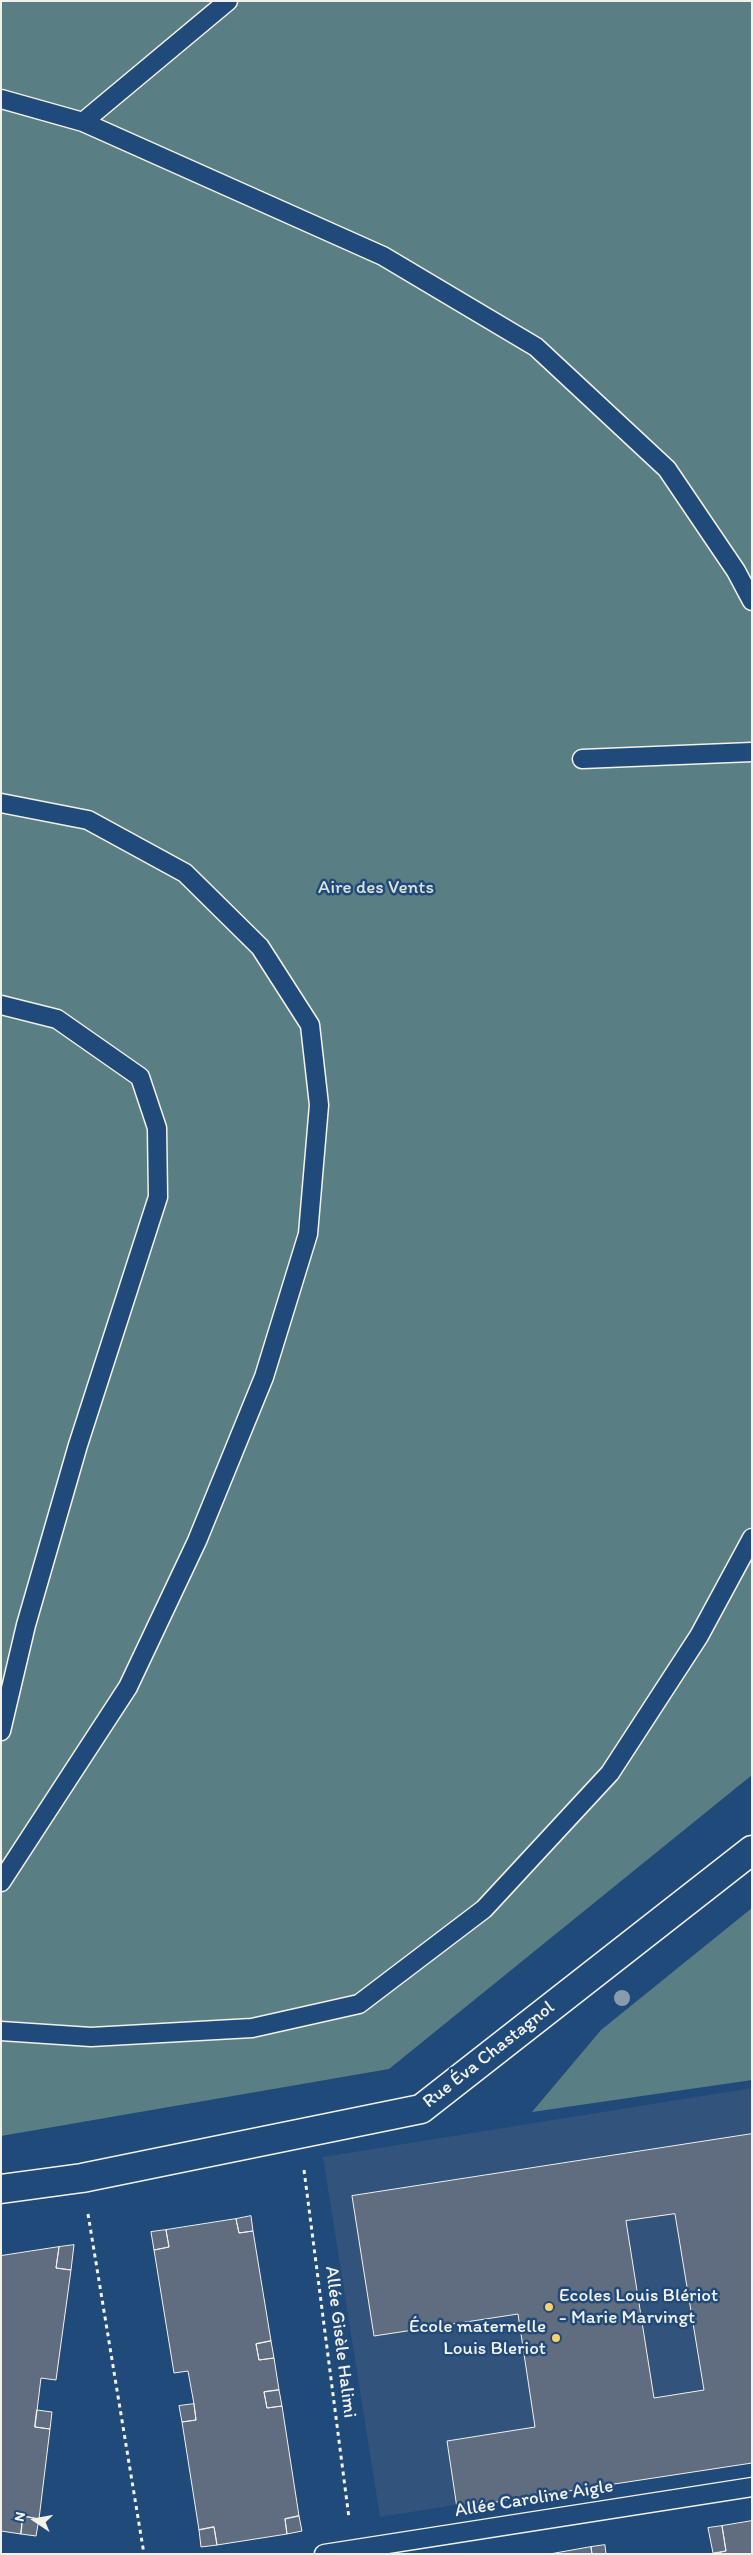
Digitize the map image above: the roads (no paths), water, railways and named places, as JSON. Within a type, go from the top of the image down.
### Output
[{"type":"street","name":"Rue Éva Chastagnol","points":[[1,2189],[82,2178],[421,2109],[752,1850]]},
{"type":"lane","points":[[83,122],[228,1]]},
{"type":"lane","points":[[1,99],[83,122],[383,256],[536,347],[667,469],[736,571],[752,601]]},
{"type":"lane","points":[[582,759],[752,752]]},
{"type":"lane","points":[[1,803],[88,820],[185,873],[260,947],[310,1025],[320,1105],[308,1234],[264,1377],[231,1459],[197,1541],[128,1687],[1,1882]]},
{"type":"lane","points":[[1,1005],[57,1019],[140,1078],[157,1128],[158,1197],[75,1455],[26,1625],[1,1731]]},
{"type":"lane","points":[[1,2030],[91,2037],[252,2028],[359,2004],[484,1909],[610,1773],[699,1636],[752,1538]]},
{"type":"lane","name":"Allée Caroline Aigle","points":[[324,2554],[752,2487]]},
{"type":"place","name":"Ecoles Louis Blériot - Marie Marvingt","points":[[549,2307]]},
{"type":"place","name":"École maternelle Louis Bleriot","points":[[556,2338]]},
{"type":"park label","name":"Aire des Vents","points":[[376,888]]}]
